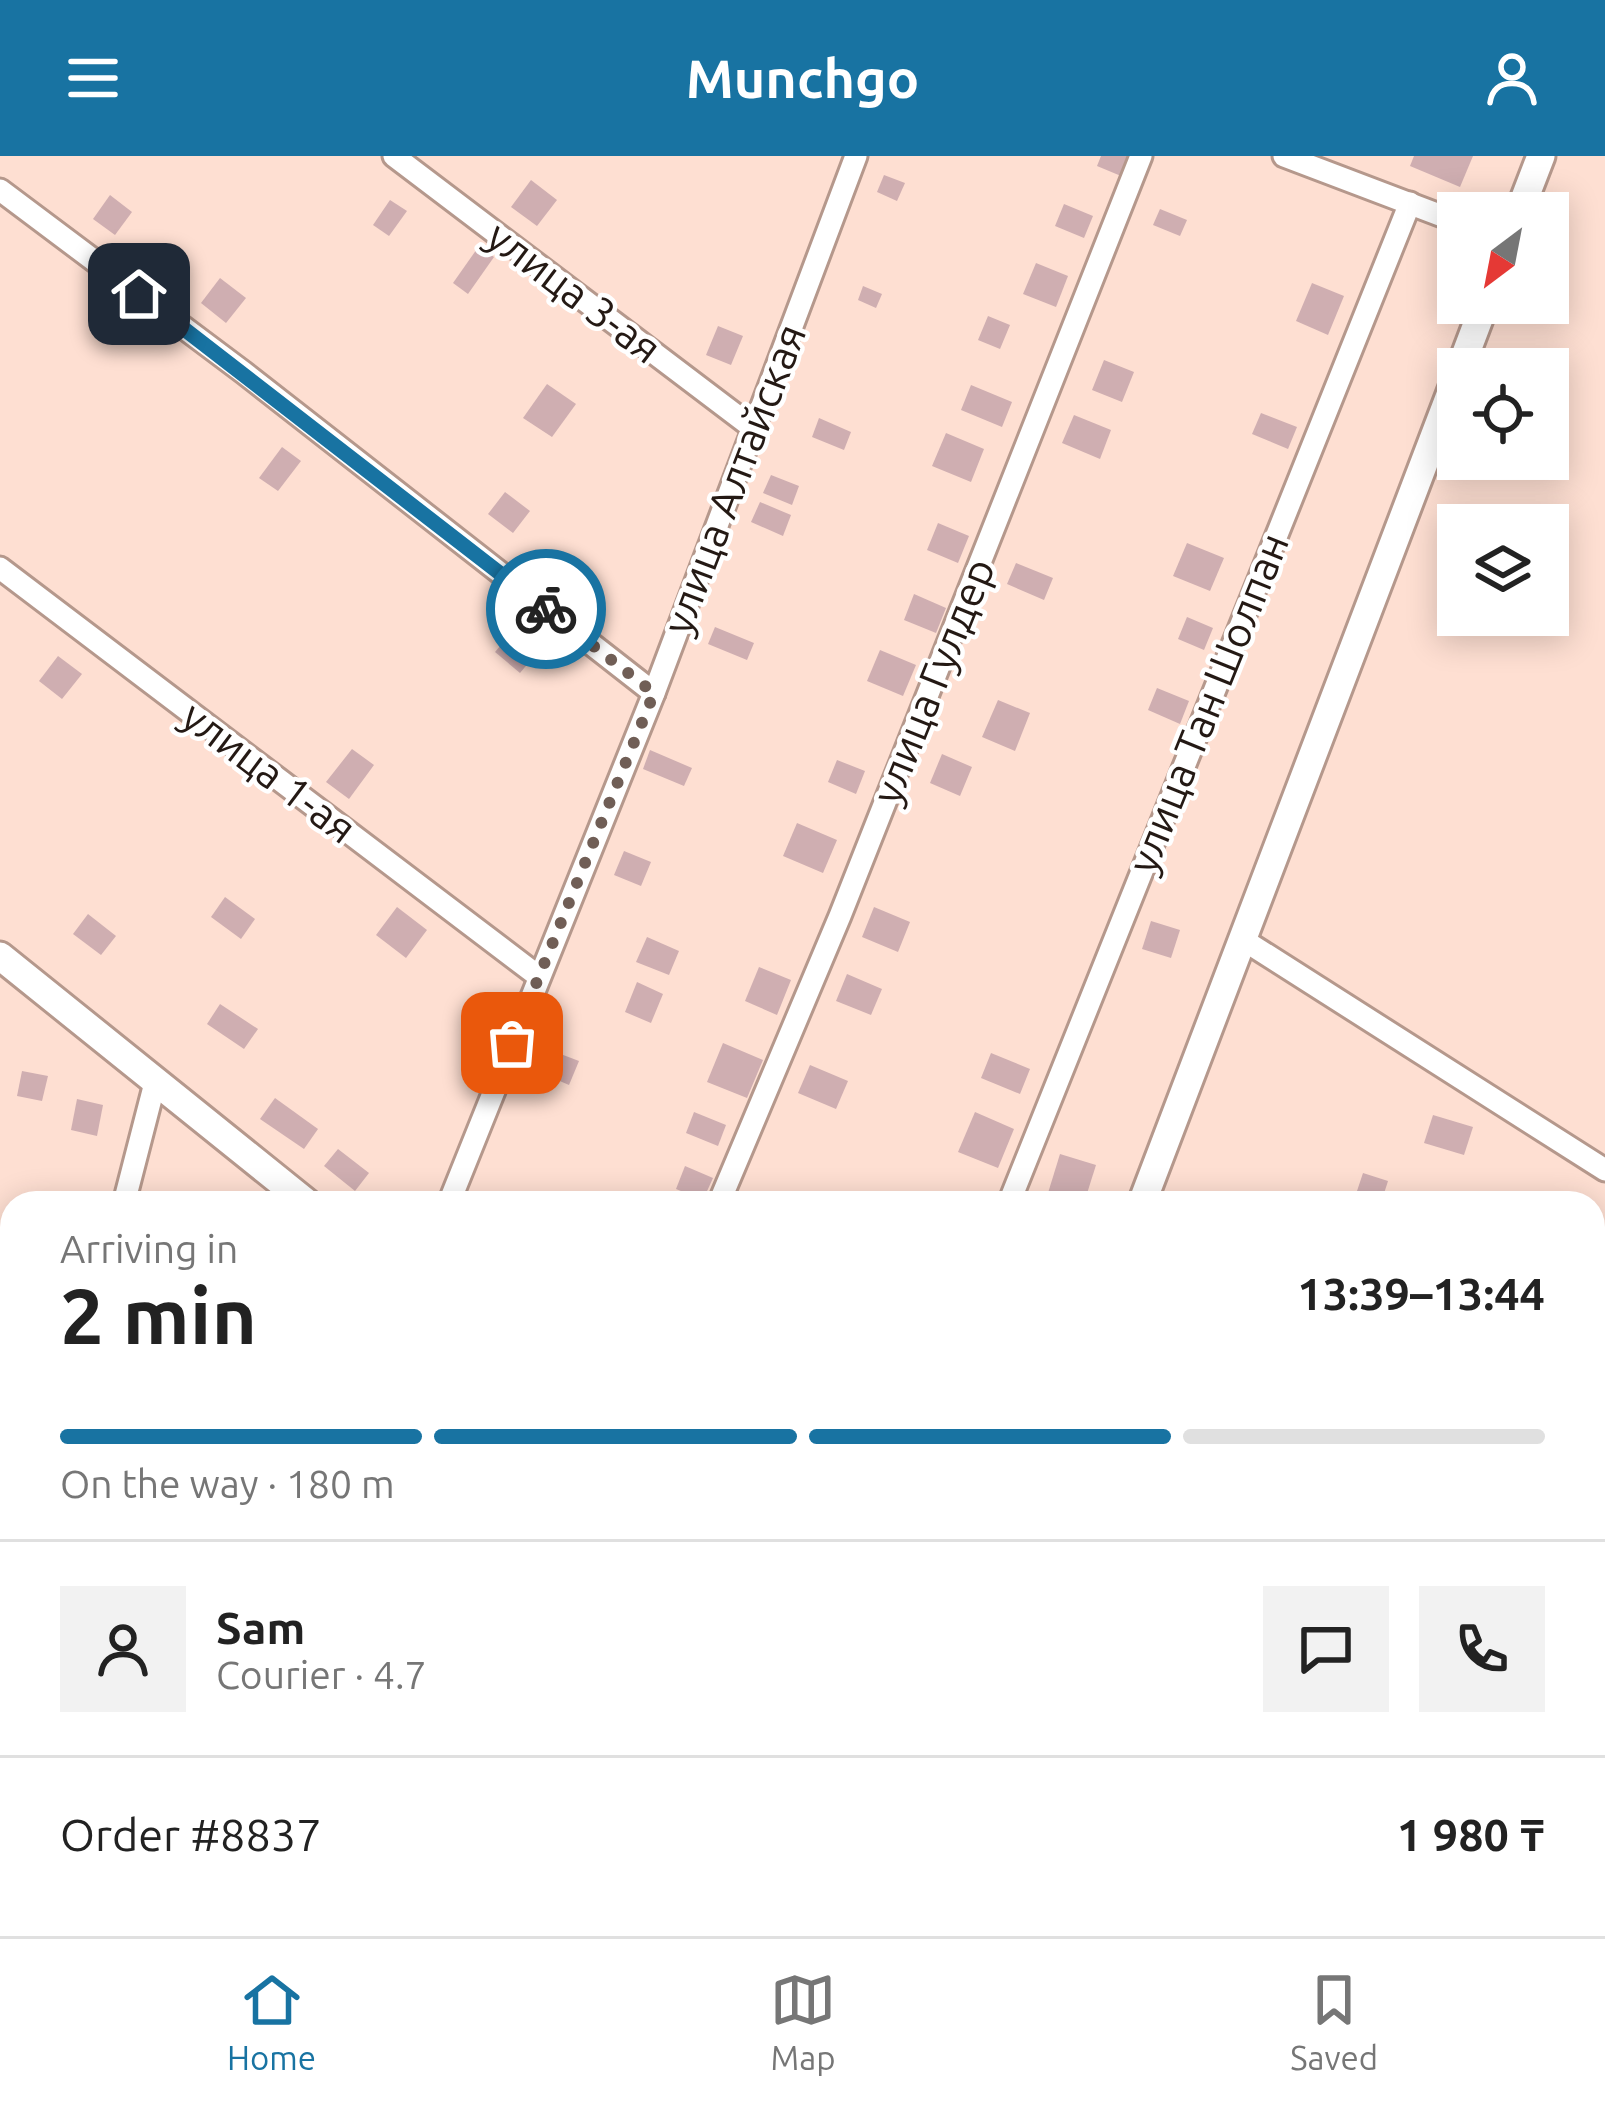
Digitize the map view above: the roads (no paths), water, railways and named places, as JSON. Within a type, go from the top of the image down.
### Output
[{"type":"street","name":"улица 3-ая","points":[[394,156],[753,428]]},
{"type":"street","name":"улица Гулдер","points":[[724,1191],[848,894],[1141,156]]},
{"type":"street","points":[[1284,156],[1437,214]]},
{"type":"street","points":[[1527,192],[1540,156]]},
{"type":"street","name":"улица Алтайская","points":[[454,1191],[654,693],[849,159]]},
{"type":"street","points":[[0,190],[243,372],[654,693]]},
{"type":"street","name":"улица Тан Шолпан","points":[[1014,1191],[1409,203]]},
{"type":"street","points":[[1146,1191],[1437,429]]},
{"type":"street","name":"улица 1-ая","points":[[0,568],[538,976]]},
{"type":"street","points":[[1241,939],[1605,1170]]},
{"type":"street","points":[[0,956],[292,1191]]},
{"type":"street","points":[[127,1191],[155,1083]]}]
